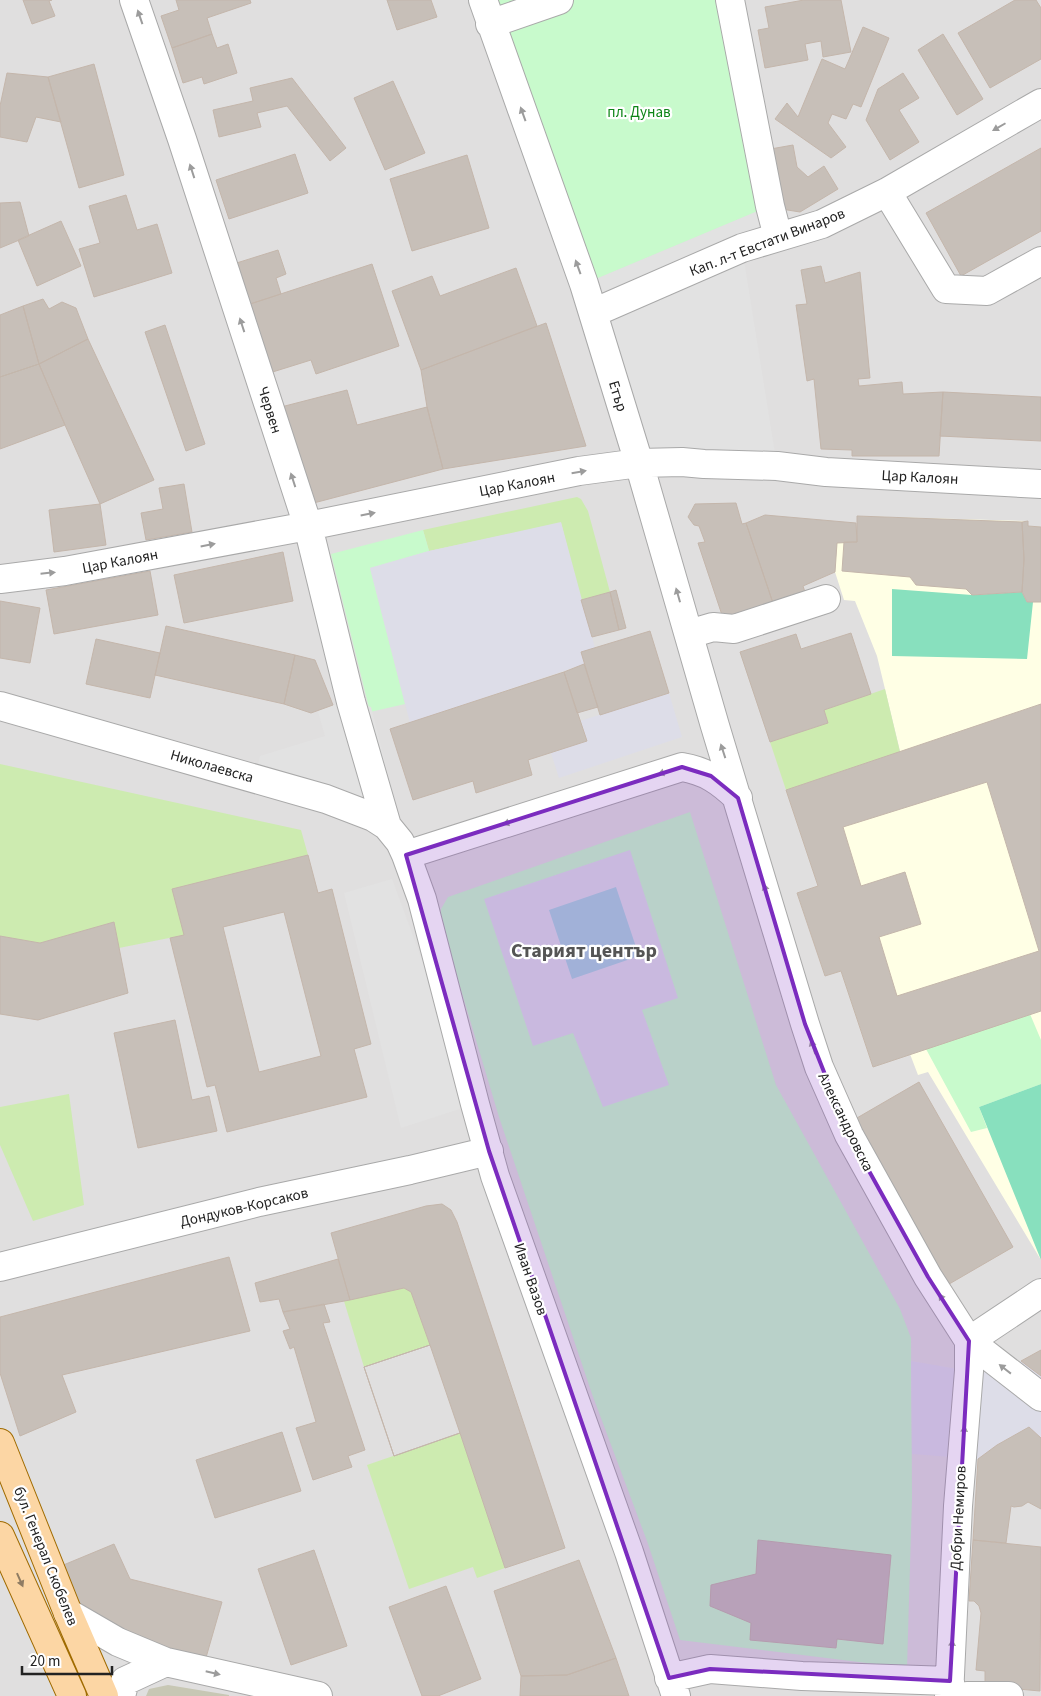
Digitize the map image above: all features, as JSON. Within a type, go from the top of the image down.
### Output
[{"type":"main road","name":"бул. Генерал Скобелев","points":[[0,1443],[68,1613],[104,1696]]},
{"type":"main road","name":"бул. Генерал Скобелев","points":[[0,1536],[72,1696]]},
{"type":"street","name":"Червен","points":[[134,0],[185,149],[308,526],[351,702],[387,826]]},
{"type":"street","points":[[487,12],[559,0]]},
{"type":"street","points":[[730,0],[770,206],[778,237]]},
{"type":"street","name":"Етър","points":[[487,12],[593,313],[738,798]]},
{"type":"street","name":"Кап. л-т Евстати Винаров","points":[[593,313],[742,248],[822,224],[887,192],[1041,103]]},
{"type":"street","points":[[887,192],[946,289],[987,291],[1041,261]]},
{"type":"street","name":"Цар Калоян","points":[[0,578],[65,572],[308,526],[579,471],[639,463],[682,462],[777,466],[826,472],[1041,484]]},
{"type":"street","points":[[689,634],[713,627],[734,629],[826,599]]},
{"type":"street","name":"Николаевска","points":[[0,706],[326,799],[373,817],[387,826],[400,842],[406,855]]},
{"type":"street","points":[[406,855],[682,767],[697,769],[711,776],[725,785],[738,798]]},
{"type":"street","name":"Александровска","points":[[738,798],[819,1067],[849,1136],[928,1277],[969,1341],[1041,1397]]},
{"type":"street","name":"Иван Вазов","points":[[406,855],[422,899],[498,1186],[629,1552],[673,1687]]},
{"type":"street","name":"Дондуков-Корсаков","points":[[0,1267],[259,1202],[489,1151]]},
{"type":"street","points":[[969,1341],[1041,1293]]},
{"type":"street","name":"Добри Немиров","points":[[956,1691],[958,1506],[969,1371],[969,1341]]},
{"type":"street","points":[[68,1613],[118,1642],[166,1662],[318,1696]]},
{"type":"street","points":[[121,1696],[125,1681],[166,1662]]},
{"type":"street","points":[[673,1687],[710,1669],[1009,1696]]},
{"type":"highlighted area","points":[[682,767],[711,776],[738,798],[805,1024],[849,1135],[928,1277],[969,1341],[950,1681],[710,1669],[669,1678],[489,1151],[406,855]]},
{"type":"shaded area","points":[[0,0],[1041,0],[1041,1696],[0,1696]]},
{"type":"shaded area","points":[[770,206],[778,237],[742,248],[777,466],[639,463],[584,284]]},
{"type":"shaded area","points":[[857,516],[1028,521],[1028,526],[1041,527],[1041,1260],[928,1072],[918,1075],[910,1054],[873,1067],[841,971],[825,976],[797,893],[818,886],[786,790],[900,751],[877,656],[855,601],[844,600],[835,572],[837,543],[857,542]]},
{"type":"shaded area","points":[[561,522],[595,648],[581,653],[584,664],[410,723],[370,568],[429,551]]},
{"type":"shaded area","points":[[669,693],[682,737],[559,778],[551,753],[586,741],[580,721]]},
{"type":"shaded area","points":[[351,702],[371,707],[399,819],[371,799],[257,769],[260,756],[325,736],[317,708]]},
{"type":"shaded area","points":[[630,850],[678,998],[642,1010],[669,1085],[603,1107],[573,1033],[533,1046],[484,899]]},
{"type":"shaded area","points":[[392,879],[475,1104],[401,1128],[344,893]]},
{"type":"shaded area","points":[[911,1361],[969,1371],[1003,1374],[1021,1361],[1041,1376],[1041,1438],[1028,1428],[978,1459],[912,1454]]},
{"type":"shaded area","points":[[168,1685],[229,1696],[146,1696],[149,1689]]},
{"type":"green space","name":"пл. Дунав","points":[[483,0],[730,0],[770,206],[584,284]]},
{"type":"green space","points":[[577,497],[581,499],[588,511],[610,592],[581,600],[561,523],[429,551],[423,530]]},
{"type":"green space","points":[[423,530],[429,551],[370,568],[405,704],[370,712],[331,554]]},
{"type":"green space","points":[[892,589],[972,595],[1022,592],[1027,602],[1033,602],[1027,659],[892,656]]},
{"type":"green space","points":[[885,689],[900,752],[786,790],[770,742],[828,723],[824,710]]},
{"type":"green space","points":[[0,764],[301,830],[308,855],[173,889],[184,935],[119,948],[114,922],[40,943],[0,936]]},
{"type":"green space","points":[[690,812],[776,1085],[900,1309],[911,1338],[912,1498],[907,1668],[680,1640],[647,1541],[592,1394],[499,1117],[441,923],[441,909],[448,897]]},
{"type":"green space","points":[[1030,1014],[1041,1040],[1041,1084],[979,1107],[987,1128],[971,1132],[926,1049]]},
{"type":"green space","points":[[1041,1084],[1041,1260],[979,1107]]},
{"type":"green space","points":[[69,1094],[84,1205],[33,1221],[0,1145],[0,1107]]},
{"type":"green space","points":[[404,1288],[411,1292],[430,1345],[364,1367],[344,1301]]},
{"type":"green space","points":[[460,1433],[505,1568],[477,1578],[473,1567],[409,1589],[367,1465]]},
{"type":"water","points":[[616,887],[639,956],[572,979],[549,910]]},
{"type":"building","points":[[23,0],[52,0],[49,1],[55,16],[32,24]]},
{"type":"building","points":[[176,0],[250,0],[251,3],[207,18],[212,34],[172,48],[161,16],[179,10]]},
{"type":"building","points":[[387,0],[431,0],[437,17],[397,30]]},
{"type":"building","points":[[804,0],[841,0],[851,52],[823,57],[821,41],[805,44],[808,60],[765,68],[758,30],[769,28],[765,7]]},
{"type":"building","points":[[1015,0],[1036,0],[1041,8],[1041,59],[990,88],[958,33]]},
{"type":"building","points":[[863,27],[889,38],[861,107],[853,104],[846,119],[832,114],[828,123],[846,147],[831,158],[775,119],[787,103],[798,117],[822,59],[845,69]]},
{"type":"building","points":[[212,34],[217,48],[228,44],[237,73],[204,84],[202,77],[183,83],[172,48]]},
{"type":"building","points":[[943,34],[983,99],[957,115],[918,50]]},
{"type":"building","points":[[94,64],[124,175],[79,188],[48,77]]},
{"type":"building","points":[[7,73],[48,77],[61,122],[36,117],[27,142],[0,137],[0,106]]},
{"type":"building","points":[[903,73],[919,98],[899,110],[919,142],[890,160],[866,120],[878,89]]},
{"type":"building","points":[[292,78],[346,148],[330,161],[287,106],[257,113],[261,127],[219,137],[213,110],[253,101],[250,88]]},
{"type":"building","points":[[393,81],[425,153],[385,170],[354,98]]},
{"type":"building","points":[[793,145],[797,167],[808,177],[824,166],[838,189],[800,212],[775,208],[765,150]]},
{"type":"building","points":[[1041,148],[1041,231],[961,276],[926,213]]},
{"type":"building","points":[[295,154],[308,193],[229,219],[216,180]]},
{"type":"building","points":[[467,155],[489,228],[412,251],[390,179]]},
{"type":"building","points":[[126,195],[137,230],[157,224],[172,273],[94,297],[79,249],[100,243],[89,206]]},
{"type":"building","points":[[20,202],[29,236],[0,248],[0,203]]},
{"type":"building","points":[[61,221],[81,266],[37,286],[18,240]]},
{"type":"building","points":[[278,250],[286,274],[276,278],[281,294],[241,307],[227,266]]},
{"type":"building","points":[[372,264],[399,346],[316,374],[311,360],[263,375],[241,307]]},
{"type":"building","points":[[821,266],[825,283],[860,272],[870,378],[858,379],[859,386],[902,382],[903,394],[943,392],[939,456],[852,456],[852,450],[821,449],[814,379],[807,381],[796,305],[807,304],[801,270]]},
{"type":"building","points":[[516,268],[537,326],[421,370],[392,291],[432,276],[440,296]]},
{"type":"building","points":[[43,299],[49,309],[62,302],[76,308],[88,339],[39,364],[23,306]]},
{"type":"building","points":[[23,306],[39,364],[0,377],[0,315]]},
{"type":"building","points":[[546,323],[586,446],[443,469],[427,407],[421,370]]},
{"type":"building","points":[[165,325],[205,444],[186,451],[145,332]]},
{"type":"building","points":[[88,339],[154,480],[100,504],[39,364]]},
{"type":"building","points":[[39,364],[65,425],[0,449],[0,377]]},
{"type":"building","points":[[347,390],[357,425],[427,407],[443,469],[306,505],[281,407]]},
{"type":"building","points":[[943,392],[1041,397],[1041,441],[940,436]]},
{"type":"building","points":[[184,484],[192,532],[146,540],[141,513],[163,509],[159,488]]},
{"type":"building","points":[[736,503],[742,524],[746,523],[774,606],[724,621],[698,543],[705,542],[699,526],[694,525],[688,517],[695,504]]},
{"type":"building","points":[[100,504],[106,545],[54,552],[49,510]]},
{"type":"building","points":[[765,515],[856,523],[857,542],[837,543],[835,572],[803,586],[806,595],[774,606],[746,523]]},
{"type":"building","points":[[857,516],[1022,522],[1024,559],[1022,592],[972,595],[966,589],[916,585],[910,577],[842,571],[844,542],[857,542]]},
{"type":"building","points":[[1028,521],[1028,526],[1041,527],[1041,602],[1027,602],[1022,592],[1024,559],[1022,522]]},
{"type":"building","points":[[283,552],[293,601],[184,623],[174,575]]},
{"type":"building","points":[[150,571],[158,615],[54,634],[46,590]]},
{"type":"building","points":[[616,590],[626,628],[619,630],[610,592]]},
{"type":"building","points":[[610,592],[619,630],[592,637],[581,600]]},
{"type":"building","points":[[0,601],[40,608],[30,663],[0,658]]},
{"type":"building","points":[[166,626],[295,655],[284,704],[155,675]]},
{"type":"building","points":[[650,631],[669,693],[600,715],[581,652]]},
{"type":"building","points":[[851,633],[871,694],[824,710],[828,723],[770,742],[740,652],[796,634],[801,649]]},
{"type":"building","points":[[96,639],[160,653],[150,698],[86,684]]},
{"type":"building","points":[[295,655],[315,660],[333,705],[311,713],[284,704]]},
{"type":"building","points":[[584,664],[598,707],[577,713],[564,672]]},
{"type":"building","points":[[564,672],[587,741],[528,760],[532,775],[476,793],[473,781],[413,800],[390,729]]},
{"type":"building","points":[[1041,704],[1041,1011],[873,1067],[841,971],[825,976],[797,893],[818,886],[786,790]],"holes":[[[987,782],[1039,951],[897,996],[879,937],[921,924],[905,872],[861,886],[843,827]]]},
{"type":"building","points":[[308,855],[318,893],[332,889],[371,1044],[354,1049],[367,1097],[227,1132],[215,1085],[207,1087],[170,938],[184,935],[172,889]],"holes":[[[284,912],[321,1056],[259,1072],[223,927]]]},
{"type":"building","points":[[114,922],[128,993],[38,1020],[0,1014],[0,936],[40,943]]},
{"type":"building","points":[[175,1020],[192,1100],[209,1096],[217,1131],[138,1148],[114,1033]]},
{"type":"building","points":[[919,1082],[1013,1247],[944,1287],[850,1122]]},
{"type":"building","points":[[442,1204],[451,1210],[457,1222],[565,1548],[505,1568],[460,1433],[394,1456],[364,1367],[430,1345],[411,1292],[404,1288],[350,1300],[331,1233],[426,1206]]},
{"type":"building","points":[[229,1257],[250,1331],[62,1375],[76,1412],[20,1436],[0,1373],[0,1317]]},
{"type":"building","points":[[338,1259],[350,1300],[283,1312],[279,1299],[260,1302],[255,1283]]},
{"type":"building","points":[[324,1304],[330,1322],[323,1323],[365,1450],[348,1456],[352,1467],[313,1480],[296,1428],[316,1422],[294,1347],[290,1349],[283,1331],[290,1329],[283,1312]]},
{"type":"building","points":[[430,1345],[460,1433],[394,1456],[364,1367]]},
{"type":"building","points":[[1041,1350],[1041,1376],[1021,1361]]},
{"type":"building","points":[[1029,1427],[1041,1438],[1041,1509],[1028,1502],[1022,1506],[1011,1506],[1006,1543],[973,1540],[978,1459],[997,1445]]},
{"type":"building","points":[[282,1432],[301,1491],[215,1518],[196,1460]]},
{"type":"building","points":[[758,1540],[891,1555],[883,1644],[837,1639],[836,1648],[750,1640],[751,1623],[710,1606],[711,1585],[756,1574]]},
{"type":"building","points":[[973,1540],[1041,1547],[1040,1691],[985,1686],[985,1671],[976,1670],[981,1613],[979,1606],[974,1601],[969,1601]]},
{"type":"building","points":[[114,1544],[130,1579],[222,1602],[205,1661],[125,1633],[81,1609],[61,1566]]},
{"type":"building","points":[[314,1550],[347,1646],[291,1665],[258,1569]]},
{"type":"building","points":[[579,1560],[616,1658],[567,1675],[521,1676],[494,1591]]},
{"type":"building","points":[[446,1586],[481,1679],[438,1696],[422,1696],[389,1607]]},
{"type":"building","points":[[616,1658],[629,1696],[520,1696],[521,1676],[567,1675]]},
{"type":"district","name":"Старият център","points":[[584,950]]}]
